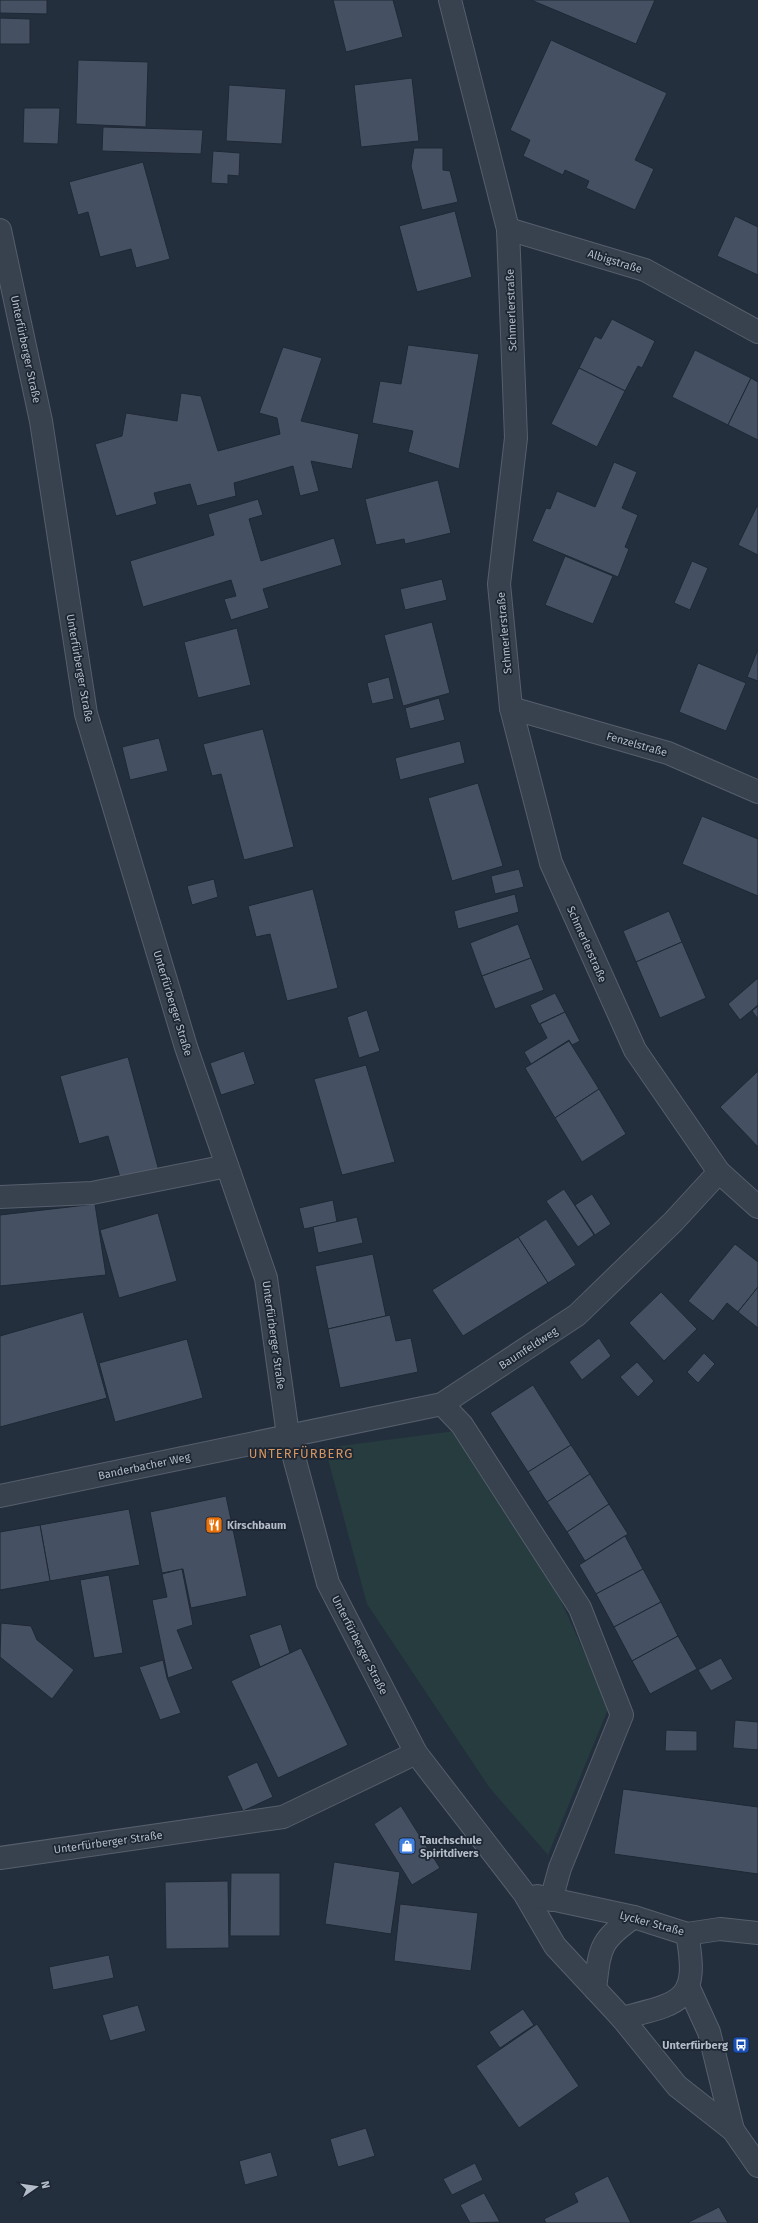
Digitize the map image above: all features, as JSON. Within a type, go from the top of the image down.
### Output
[{"type":"street","name":"Schmerlerstraße","points":[[450,0],[508,229],[516,438],[499,584],[511,708],[551,863],[635,1050],[719,1172],[758,1207]]},
{"type":"street","name":"Albigstraße","points":[[508,229],[645,270],[758,332]]},
{"type":"street","name":"Unterfürberger Straße","points":[[0,230],[41,421],[86,714],[186,1047],[266,1278],[288,1435],[328,1583],[416,1753],[524,1893],[555,1946],[622,2018],[677,2086],[732,2130],[758,2166]]},
{"type":"street","name":"Fenzelstraße","points":[[511,708],[668,753],[758,792]]},
{"type":"street","points":[[0,1197],[92,1193],[227,1166]]},
{"type":"street","name":"Baumfeldweg","points":[[288,1435],[442,1404],[577,1315],[673,1222],[719,1172]]},
{"type":"street","points":[[442,1404],[462,1425],[580,1608],[622,1715],[560,1868],[551,1900]]},
{"type":"street","name":"Banderbacher Weg","points":[[0,1496],[288,1435]]},
{"type":"street","name":"Unterfürberger Straße","points":[[0,1858],[284,1817],[416,1753]]},
{"type":"street","name":"Lycker Straße","points":[[524,1893],[634,1917],[687,1934],[720,1929],[758,1933]]},
{"type":"street","points":[[595,1989],[599,1952],[614,1931],[634,1917]]},
{"type":"street","points":[[622,2018],[666,2007],[678,2000],[688,1986],[692,1958],[687,1934]]},
{"type":"street","name":"Unterfürberger Straße","points":[[688,1986],[709,2032],[732,2130]]},
{"type":"green space","points":[[455,1431],[556,1590],[609,1707],[548,1855],[489,1787],[367,1604],[325,1448]]},
{"type":"building","points":[[0,0],[47,0],[47,14],[0,13]]},
{"type":"building","points":[[333,0],[393,0],[403,37],[346,52]]},
{"type":"building","points":[[531,0],[655,0],[636,44]]},
{"type":"building","points":[[0,18],[30,19],[30,44],[0,44]]},
{"type":"building","points":[[551,40],[667,93],[635,160],[654,169],[635,210],[586,188],[589,181],[565,170],[563,175],[523,156],[530,140],[510,130]]},
{"type":"building","points":[[78,60],[148,62],[146,127],[76,124]]},
{"type":"building","points":[[412,78],[419,141],[361,147],[354,85]]},
{"type":"building","points":[[229,85],[286,89],[282,144],[226,141]]},
{"type":"building","points":[[24,108],[60,108],[58,144],[23,143]]},
{"type":"building","points":[[103,127],[203,130],[201,154],[102,151]]},
{"type":"building","points":[[414,148],[443,148],[443,170],[450,171],[458,202],[422,210],[411,166]]},
{"type":"building","points":[[213,151],[240,153],[239,176],[228,175],[228,184],[211,183]]},
{"type":"building","points":[[143,162],[170,259],[136,268],[131,249],[100,257],[88,212],[78,215],[69,182]]},
{"type":"building","points":[[455,211],[472,277],[417,292],[399,226]]},
{"type":"building","points":[[735,216],[758,227],[758,275],[717,256]]},
{"type":"building","points":[[612,319],[655,341],[642,368],[638,366],[625,391],[579,368],[595,336],[601,339]]},
{"type":"building","points":[[408,345],[479,354],[459,469],[408,452],[413,431],[372,423],[380,381],[401,384]]},
{"type":"building","points":[[283,347],[322,358],[301,421],[359,434],[352,469],[311,461],[319,491],[300,496],[293,466],[234,483],[236,496],[197,506],[190,484],[154,493],[157,504],[116,516],[95,444],[122,436],[126,413],[177,421],[181,393],[201,396],[218,451],[280,434],[277,418],[259,413]]},
{"type":"building","points":[[695,350],[751,378],[728,425],[672,397]]},
{"type":"building","points":[[579,368],[625,391],[597,447],[551,424]]},
{"type":"building","points":[[751,378],[758,382],[758,440],[728,425]]},
{"type":"building","points":[[614,462],[637,472],[622,508],[638,515],[625,547],[629,549],[618,577],[532,541],[546,508],[550,509],[557,491],[595,507]]},
{"type":"building","points":[[438,480],[451,533],[405,544],[404,539],[376,545],[365,499]]},
{"type":"building","points":[[258,499],[263,515],[249,519],[261,561],[334,538],[342,565],[263,589],[269,608],[231,620],[224,599],[236,596],[231,580],[143,607],[130,561],[214,535],[208,514]]},
{"type":"building","points":[[757,506],[758,507],[758,555],[738,545]]},
{"type":"building","points":[[565,556],[613,576],[593,624],[545,605]]},
{"type":"building","points":[[692,561],[708,568],[690,610],[674,603]]},
{"type":"building","points":[[442,579],[447,600],[405,610],[400,589]]},
{"type":"building","points":[[432,622],[450,693],[403,706],[384,635]]},
{"type":"building","points":[[237,628],[251,685],[198,698],[184,642]]},
{"type":"building","points":[[758,649],[758,681],[747,677]]},
{"type":"building","points":[[698,663],[746,683],[726,731],[679,712]]},
{"type":"building","points":[[389,677],[394,699],[372,704],[367,683]]},
{"type":"building","points":[[439,698],[445,720],[410,729],[405,708]]},
{"type":"building","points":[[263,729],[294,847],[244,860],[221,774],[212,776],[203,744]]},
{"type":"building","points":[[159,738],[168,771],[130,780],[122,747]]},
{"type":"building","points":[[460,741],[465,763],[400,780],[395,758]]},
{"type":"building","points":[[478,783],[503,866],[452,881],[428,798]]},
{"type":"building","points":[[702,816],[758,839],[758,896],[682,864]]},
{"type":"building","points":[[519,869],[524,887],[495,894],[491,876]]},
{"type":"building","points":[[214,879],[218,897],[192,905],[187,886]]},
{"type":"building","points":[[313,889],[338,988],[287,1001],[270,934],[256,937],[248,906]]},
{"type":"building","points":[[515,894],[519,912],[458,929],[454,911]]},
{"type":"building","points":[[669,911],[682,942],[636,962],[623,931]]},
{"type":"building","points":[[518,924],[531,958],[482,976],[470,943]]},
{"type":"building","points":[[682,942],[706,998],[660,1018],[636,962]]},
{"type":"building","points":[[531,958],[544,990],[495,1009],[482,976]]},
{"type":"building","points":[[758,978],[758,1005],[740,1020],[728,1004]]},
{"type":"building","points":[[555,993],[565,1012],[539,1024],[530,1005]]},
{"type":"building","points":[[758,1006],[758,1019],[752,1011]]},
{"type":"building","points":[[367,1010],[380,1051],[359,1058],[347,1017]]},
{"type":"building","points":[[565,1012],[580,1041],[572,1045],[569,1040],[531,1064],[524,1052],[547,1038],[540,1024]]},
{"type":"building","points":[[569,1041],[599,1089],[555,1118],[525,1068]]},
{"type":"building","points":[[244,1051],[255,1084],[221,1095],[210,1063]]},
{"type":"building","points":[[128,1057],[159,1171],[121,1181],[108,1136],[79,1144],[60,1076]]},
{"type":"building","points":[[366,1065],[395,1162],[342,1175],[314,1079]]},
{"type":"building","points":[[758,1071],[758,1147],[720,1107]]},
{"type":"building","points":[[599,1089],[626,1134],[582,1162],[555,1118]]},
{"type":"building","points":[[564,1189],[594,1235],[578,1247],[546,1201]]},
{"type":"building","points":[[592,1194],[611,1224],[595,1235],[575,1205]]},
{"type":"building","points":[[333,1200],[337,1222],[304,1229],[299,1208]]},
{"type":"building","points":[[95,1204],[106,1275],[0,1286],[0,1215]]},
{"type":"building","points":[[158,1213],[177,1281],[119,1298],[100,1230]]},
{"type":"building","points":[[357,1217],[363,1243],[318,1253],[313,1227]]},
{"type":"building","points":[[546,1219],[576,1265],[548,1283],[518,1237]]},
{"type":"building","points":[[518,1237],[548,1283],[463,1336],[432,1290]]},
{"type":"building","points":[[735,1244],[758,1262],[758,1287],[738,1312],[727,1303],[713,1321],[688,1301]]},
{"type":"building","points":[[373,1254],[386,1316],[328,1329],[315,1266]]},
{"type":"building","points":[[758,1287],[758,1328],[738,1312]]},
{"type":"building","points":[[661,1292],[697,1329],[664,1361],[629,1323]]},
{"type":"building","points":[[83,1312],[107,1398],[0,1427],[0,1336]]},
{"type":"building","points":[[390,1315],[396,1341],[411,1338],[418,1372],[340,1388],[328,1329]]},
{"type":"building","points":[[599,1338],[611,1356],[582,1380],[569,1362]]},
{"type":"building","points":[[187,1339],[203,1398],[115,1422],[99,1363]]},
{"type":"building","points":[[704,1353],[715,1364],[698,1383],[687,1372]]},
{"type":"building","points":[[637,1362],[654,1381],[638,1397],[620,1377]]},
{"type":"building","points":[[533,1385],[571,1445],[528,1472],[490,1413]]},
{"type":"building","points":[[571,1445],[590,1474],[547,1502],[528,1472]]},
{"type":"building","points":[[590,1474],[609,1504],[567,1532],[547,1502]]},
{"type":"building","points":[[226,1496],[247,1596],[191,1608],[183,1569],[162,1573],[150,1512]]},
{"type":"building","points":[[609,1504],[628,1534],[585,1561],[567,1532]]},
{"type":"building","points":[[129,1509],[140,1565],[50,1581],[40,1525]]},
{"type":"building","points":[[40,1525],[50,1581],[0,1590],[0,1532]]},
{"type":"building","points":[[625,1536],[643,1569],[596,1594],[579,1565]]},
{"type":"building","points":[[182,1569],[193,1625],[177,1630],[193,1669],[168,1678],[152,1600],[167,1597],[162,1574]]},
{"type":"building","points":[[643,1569],[661,1602],[614,1627],[596,1594]]},
{"type":"building","points":[[109,1575],[123,1653],[94,1658],[80,1580]]},
{"type":"building","points":[[661,1602],[678,1636],[632,1661],[614,1627]]},
{"type":"building","points":[[1,1623],[31,1626],[37,1640],[74,1670],[52,1699],[0,1657]]},
{"type":"building","points":[[281,1624],[290,1653],[260,1667],[249,1635]]},
{"type":"building","points":[[678,1636],[697,1669],[650,1694],[632,1661]]},
{"type":"building","points":[[301,1648],[348,1745],[278,1778],[231,1681]]},
{"type":"building","points":[[721,1658],[733,1679],[711,1691],[698,1670]]},
{"type":"building","points":[[163,1660],[167,1678],[181,1713],[160,1720],[139,1667]]},
{"type":"building","points":[[735,1720],[758,1722],[758,1750],[733,1748]]},
{"type":"building","points":[[666,1730],[697,1731],[697,1751],[665,1751]]},
{"type":"building","points":[[257,1762],[273,1797],[243,1811],[227,1776]]},
{"type":"building","points":[[623,1789],[758,1807],[758,1874],[614,1854]]},
{"type":"building","name":"Tauchschule Spiritdivers","points":[[401,1806],[440,1868],[412,1885],[374,1824]]},
{"type":"building","points":[[334,1862],[400,1872],[391,1934],[325,1924]]},
{"type":"building","points":[[231,1873],[280,1873],[280,1936],[230,1936]]},
{"type":"building","points":[[228,1881],[229,1948],[166,1949],[165,1882]]},
{"type":"building","points":[[400,1904],[478,1913],[471,1971],[394,1961]]},
{"type":"building","points":[[109,1955],[114,1978],[53,1990],[49,1967]]},
{"type":"building","points":[[138,2005],[146,2031],[110,2041],[102,2015]]},
{"type":"building","points":[[523,2009],[534,2025],[500,2048],[489,2032]]},
{"type":"building","points":[[537,2024],[579,2086],[519,2128],[476,2066]]},
{"type":"building","points":[[366,2128],[375,2156],[338,2167],[330,2139]]},
{"type":"building","points":[[271,2152],[278,2176],[245,2185],[239,2161]]},
{"type":"building","points":[[475,2163],[483,2180],[452,2195],[443,2179]]},
{"type":"building","points":[[608,2176],[631,2223],[546,2223],[544,2219],[578,2202],[574,2193]]},
{"type":"building","points":[[484,2193],[500,2222],[470,2223],[460,2205]]},
{"type":"building","points":[[719,2207],[728,2223],[687,2223]]},
{"type":"place","name":"Kirschbaum","points":[[214,1525]]},
{"type":"place","name":"Tauchschule Spiritdivers","points":[[407,1846]]},
{"type":"place","name":"Unterfürberg","points":[[741,2045]]},
{"type":"district","name":"UNTERFÜRBERG","points":[[301,1453]]}]
